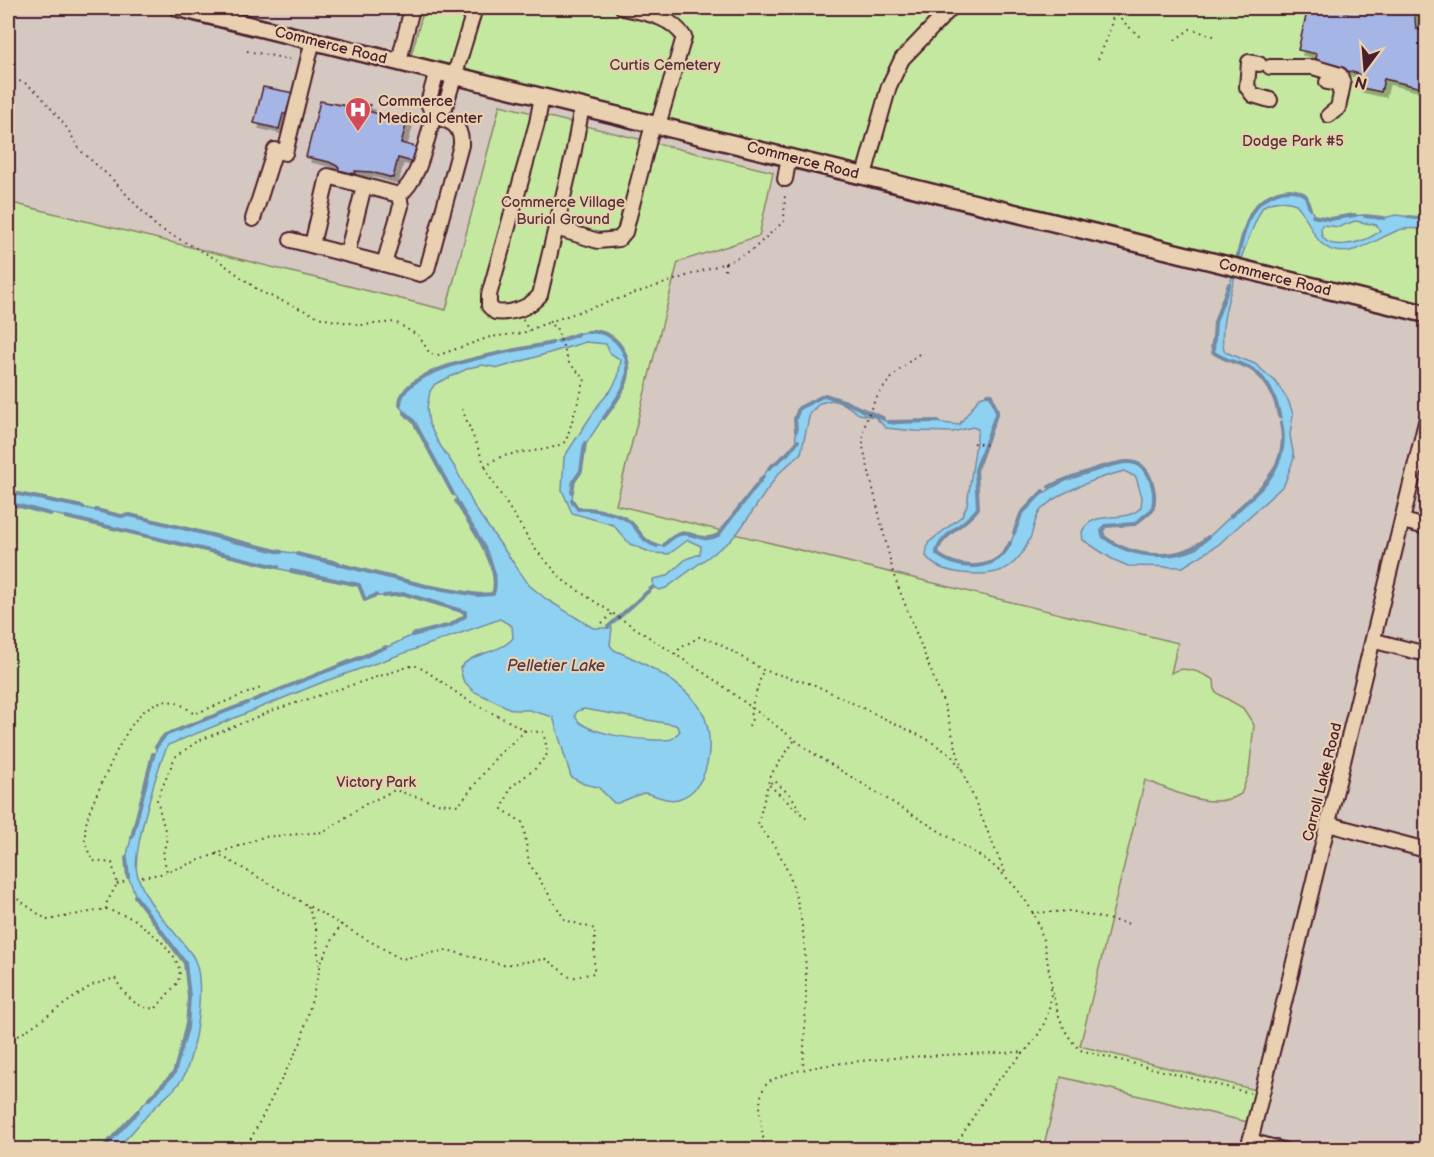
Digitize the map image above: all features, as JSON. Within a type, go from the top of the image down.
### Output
[{"type":"main road","name":"Commerce Road","points":[[179,8],[1426,314]]},
{"type":"street","points":[[399,61],[412,8]]},
{"type":"street","points":[[399,195],[408,188],[415,176],[434,116],[444,107],[475,8]]},
{"type":"street","points":[[556,228],[598,241],[619,239],[625,232],[684,37],[678,28],[662,17],[622,8]]},
{"type":"street","points":[[864,175],[889,87],[902,59],[951,8]]},
{"type":"street","points":[[253,219],[274,150],[285,153],[313,40]]},
{"type":"street","points":[[1270,100],[1253,95],[1247,87],[1249,62],[1265,66],[1313,67],[1340,75],[1343,84],[1338,108],[1329,115]]},
{"type":"street","points":[[291,240],[420,274],[427,270],[461,138],[458,126],[434,116],[428,103],[436,71]]},
{"type":"street","points":[[1327,82],[1337,84],[1341,93]]},
{"type":"street","points":[[542,96],[537,123],[489,295],[489,306],[495,312],[518,310],[533,303],[540,295],[582,106]]},
{"type":"street","points":[[785,179],[789,157]]},
{"type":"street","points":[[312,245],[328,176],[399,195]]},
{"type":"street","points":[[347,254],[364,186]]},
{"type":"street","points":[[384,264],[401,206],[399,195]]},
{"type":"street","name":"Carroll Lake Road","points":[[1249,1145],[1375,641],[1426,422]]},
{"type":"street","points":[[1403,521],[1426,527]]},
{"type":"street","points":[[1375,641],[1426,654]]},
{"type":"street","points":[[1328,824],[1426,850]]},
{"type":"street","points":[[1249,1145],[1283,1149]]},
{"type":"path","points":[[1098,59],[1107,39],[1114,12],[1140,37]]},
{"type":"path","points":[[1175,40],[1190,29],[1217,37]]},
{"type":"path","points":[[247,51],[307,64]]},
{"type":"path","points":[[8,77],[27,84],[40,95],[67,128],[80,150],[95,166],[112,178],[157,227],[218,260],[261,292],[324,319],[363,325],[395,322],[419,336],[430,354],[439,355],[490,337],[523,333],[546,323],[725,263],[750,252],[784,221],[785,179]]},
{"type":"path","points":[[725,263],[725,273]]},
{"type":"path","points":[[486,468],[491,460],[501,456],[543,450],[566,441],[585,379],[578,369],[572,367],[556,327],[546,323]]},
{"type":"path","points":[[919,354],[900,370],[871,406],[864,422],[863,447],[867,469],[894,576],[945,706],[962,770],[1006,876],[1032,913],[1046,952],[1061,1019],[1072,1043],[1080,1050],[1262,1096]]},
{"type":"path","points":[[462,409],[489,476],[549,567],[565,582],[716,681],[794,741],[936,832],[988,861],[1006,876]]},
{"type":"path","points":[[974,443],[989,445]]},
{"type":"path","points":[[602,623],[612,614]]},
{"type":"path","points":[[675,656],[680,648],[699,637],[720,644],[763,670],[815,685],[927,739],[951,755],[962,770]]},
{"type":"path","points":[[167,872],[163,854],[167,838],[157,800],[175,757],[198,741],[224,730],[311,697],[414,665],[428,671],[443,685],[476,705],[504,717],[525,731],[543,732],[548,753],[536,768],[511,787],[502,809],[523,823],[529,863],[565,920],[595,929],[594,973],[571,978],[546,959],[503,965],[447,950],[401,959],[216,853]]},
{"type":"path","points":[[749,726],[763,670]]},
{"type":"path","points":[[117,884],[112,863],[93,861],[85,835],[89,812],[125,731],[145,710],[167,700],[180,703],[195,714],[263,687]]},
{"type":"path","points":[[142,877],[167,872],[263,837],[324,832],[364,805],[395,790],[436,803],[459,805],[497,756],[525,731]]},
{"type":"path","points":[[794,741],[770,776],[758,824],[780,855],[799,909],[807,966],[803,1069]]},
{"type":"path","points":[[768,784],[775,781],[784,788],[809,821]]},
{"type":"path","points":[[768,784],[777,795],[800,810]]},
{"type":"path","points":[[106,909],[106,902],[117,884],[126,881]]},
{"type":"path","points":[[8,892],[47,920],[106,909],[134,920],[160,940],[175,958],[180,971],[178,982],[156,1008],[150,1009],[124,995],[115,978],[92,985],[8,1043]]},
{"type":"path","points":[[308,905],[316,928],[320,968]]},
{"type":"path","points":[[1032,913],[1070,910],[1131,924]]},
{"type":"path","points":[[245,1149],[301,1042],[320,968],[341,924]]},
{"type":"path","points":[[951,1149],[993,1087],[1043,1028],[1051,1001],[1052,985]]},
{"type":"path","points":[[765,1149],[761,1098],[765,1087],[785,1074],[803,1069],[890,1058],[1025,1052]]},
{"type":"green space","name":"Dodge Park #5","points":[[424,8],[1426,8],[1426,312],[410,59]]},
{"type":"green space","name":"Victory Park","points":[[500,105],[773,172],[759,236],[678,262],[616,505],[1178,643],[1171,673],[1187,669],[1204,674],[1214,680],[1215,692],[1243,708],[1254,725],[1249,772],[1241,794],[1217,801],[1205,800],[1180,794],[1145,780],[1080,1046],[1260,1091],[1252,1123],[1061,1077],[1043,1149],[8,1150],[8,202],[446,310]]},
{"type":"water","name":"Pelletier Lake","points":[[1285,191],[1304,194],[1315,218],[1330,219],[1362,215],[1379,219],[1396,215],[1426,219],[1426,229],[1402,229],[1360,248],[1340,252],[1321,243],[1296,204],[1269,203],[1262,208],[1234,280],[1224,322],[1223,339],[1225,352],[1255,364],[1275,381],[1288,400],[1293,414],[1290,435],[1294,458],[1284,485],[1218,545],[1183,567],[1128,566],[1112,559],[1083,540],[1082,532],[1093,520],[1127,515],[1141,507],[1142,497],[1136,477],[1124,471],[1080,486],[1058,496],[1049,503],[1037,516],[1031,536],[1019,557],[1004,569],[986,574],[974,574],[937,566],[926,556],[928,543],[962,516],[967,505],[978,429],[972,427],[953,432],[886,428],[875,417],[859,414],[844,404],[832,400],[820,403],[810,413],[801,453],[778,474],[730,541],[666,588],[659,590],[653,587],[653,579],[667,576],[686,559],[700,554],[701,546],[688,540],[669,554],[652,553],[630,544],[613,525],[572,513],[562,490],[564,457],[618,377],[621,360],[610,353],[606,344],[586,342],[499,368],[482,365],[469,368],[435,384],[430,391],[427,408],[429,424],[456,469],[475,508],[529,585],[546,599],[593,628],[612,628],[610,645],[614,650],[670,679],[698,705],[708,729],[708,758],[705,772],[699,784],[690,793],[678,799],[643,793],[618,803],[614,803],[598,787],[584,784],[571,777],[553,717],[529,710],[513,710],[473,691],[463,680],[460,668],[465,662],[501,647],[513,638],[512,626],[500,619],[323,682],[168,745],[152,789],[136,863],[137,873],[146,896],[192,955],[197,966],[199,997],[196,1034],[188,1065],[178,1084],[116,1149],[101,1149],[174,1072],[189,1010],[185,963],[137,900],[127,873],[126,859],[159,740],[165,735],[234,707],[357,661],[418,633],[447,626],[465,614],[464,611],[407,596],[376,596],[365,600],[359,584],[305,575],[8,503],[8,492],[41,497],[114,515],[130,515],[236,543],[331,560],[376,575],[426,586],[488,595],[494,591],[495,574],[491,562],[418,428],[400,407],[400,397],[412,384],[447,366],[488,355],[546,344],[586,332],[599,331],[614,339],[620,346],[627,361],[627,378],[584,447],[581,471],[573,484],[572,502],[578,509],[605,512],[625,518],[651,544],[663,546],[682,532],[707,539],[718,535],[769,468],[796,444],[795,419],[799,408],[825,395],[845,400],[861,411],[893,424],[917,420],[959,425],[980,397],[989,394],[997,412],[976,470],[978,508],[940,545],[936,551],[939,556],[960,564],[975,566],[996,560],[1003,555],[1011,542],[1023,512],[1037,498],[1089,470],[1125,462],[1139,465],[1148,474],[1154,501],[1152,510],[1135,524],[1105,526],[1102,534],[1121,548],[1146,555],[1185,553],[1196,549],[1269,480],[1282,451],[1281,418],[1269,388],[1246,366],[1217,355],[1211,347],[1217,318],[1231,281],[1250,215],[1266,198]],"holes":[[[1355,221],[1376,225],[1380,230],[1355,243],[1344,244],[1326,241],[1322,235],[1322,225],[1339,227]],[[584,709],[676,725],[680,731],[672,739],[663,740],[604,733],[580,723],[575,716],[577,711]]]},
{"type":"building","points":[[1308,8],[1341,8],[1340,10],[1347,12],[1348,8],[1414,8],[1416,29],[1426,32],[1426,89],[1384,79],[1381,92],[1357,87],[1360,74],[1315,63],[1317,54],[1298,50]]},
{"type":"building","points":[[263,87],[294,93],[291,107],[288,107],[286,114],[283,114],[279,129],[254,123]]},
{"type":"building","name":"Commerce Medical Center","points":[[320,101],[357,108],[358,102],[370,105],[368,111],[407,122],[401,143],[416,147],[413,162],[398,158],[393,178],[371,172],[355,171],[355,174],[338,170],[339,167],[329,162],[306,157]]},
{"type":"waterway","points":[[1236,263],[1249,218],[1263,200],[1277,192],[1292,190],[1306,196],[1310,209]]},
{"type":"waterway","points":[[1313,216],[1330,219],[1355,215]]},
{"type":"waterway","points":[[1365,216],[1384,218]]},
{"type":"waterway","points":[[1409,217],[1426,219]]},
{"type":"waterway","points":[[1229,284],[1215,322],[1213,352],[1257,373],[1272,393],[1279,416]]},
{"type":"waterway","points":[[588,332],[606,334],[614,339],[625,354],[628,363],[624,387],[604,418]]},
{"type":"waterway","points":[[559,341],[578,334]]},
{"type":"waterway","points":[[400,405],[405,391],[419,379],[440,369],[465,361],[552,343]]},
{"type":"waterway","points":[[987,394],[991,395],[997,412],[976,470],[978,508],[942,541],[937,554],[956,564],[977,566],[996,559],[1010,543]]},
{"type":"waterway","points":[[796,431],[795,419],[799,408],[825,395],[883,418]]},
{"type":"waterway","points":[[405,413],[414,422],[453,494]]},
{"type":"waterway","points":[[889,422],[938,421]]},
{"type":"waterway","points":[[1231,516],[1262,486],[1277,464],[1283,438],[1281,423]]},
{"type":"waterway","points":[[769,468],[787,454],[798,441]]},
{"type":"waterway","points":[[572,492],[574,481],[581,471],[585,443]]},
{"type":"waterway","points":[[1049,487],[1074,476],[1113,464],[1134,463],[1146,470],[1150,478],[1154,494],[1152,510],[1135,524],[1105,526],[1102,531],[1104,537],[1129,550],[1157,555],[1184,551],[1208,537]]},
{"type":"waterway","points":[[664,545],[680,534],[704,538],[718,535],[763,477]]},
{"type":"waterway","points":[[1014,533],[1021,514],[1043,491]]},
{"type":"waterway","points":[[8,492],[83,507]]},
{"type":"waterway","points":[[572,500],[578,509],[590,509],[624,518],[633,524],[647,541],[657,546]]},
{"type":"waterway","points":[[297,554],[426,586],[477,595],[493,594],[495,583],[489,559],[456,501]]},
{"type":"waterway","points":[[8,503],[50,514]]},
{"type":"waterway","points":[[96,510],[121,516],[130,515],[281,552]]},
{"type":"waterway","points":[[66,517],[278,567]]},
{"type":"waterway","points":[[291,571],[359,585],[365,600],[376,595]]},
{"type":"waterway","points":[[608,627],[653,587]]},
{"type":"waterway","points":[[384,596],[405,594],[465,612],[465,616],[451,625],[412,635]]},
{"type":"waterway","points":[[254,700],[386,647]]},
{"type":"waterway","points":[[156,747],[165,735],[247,703]]},
{"type":"waterway","points":[[132,837],[153,754]]},
{"type":"waterway","points":[[126,858],[128,877]]},
{"type":"waterway","points":[[135,896],[185,963],[189,996],[187,1028],[174,1073],[149,1099]]},
{"type":"waterway","points":[[101,1150],[138,1111]]},
{"type":"place","name":"Commerce Medical Center","points":[[358,133]]},
{"type":"park label","name":"Curtis Cemetery","points":[[665,65]]},
{"type":"park label","name":"Commerce Village Burial Ground","points":[[563,210]]}]
